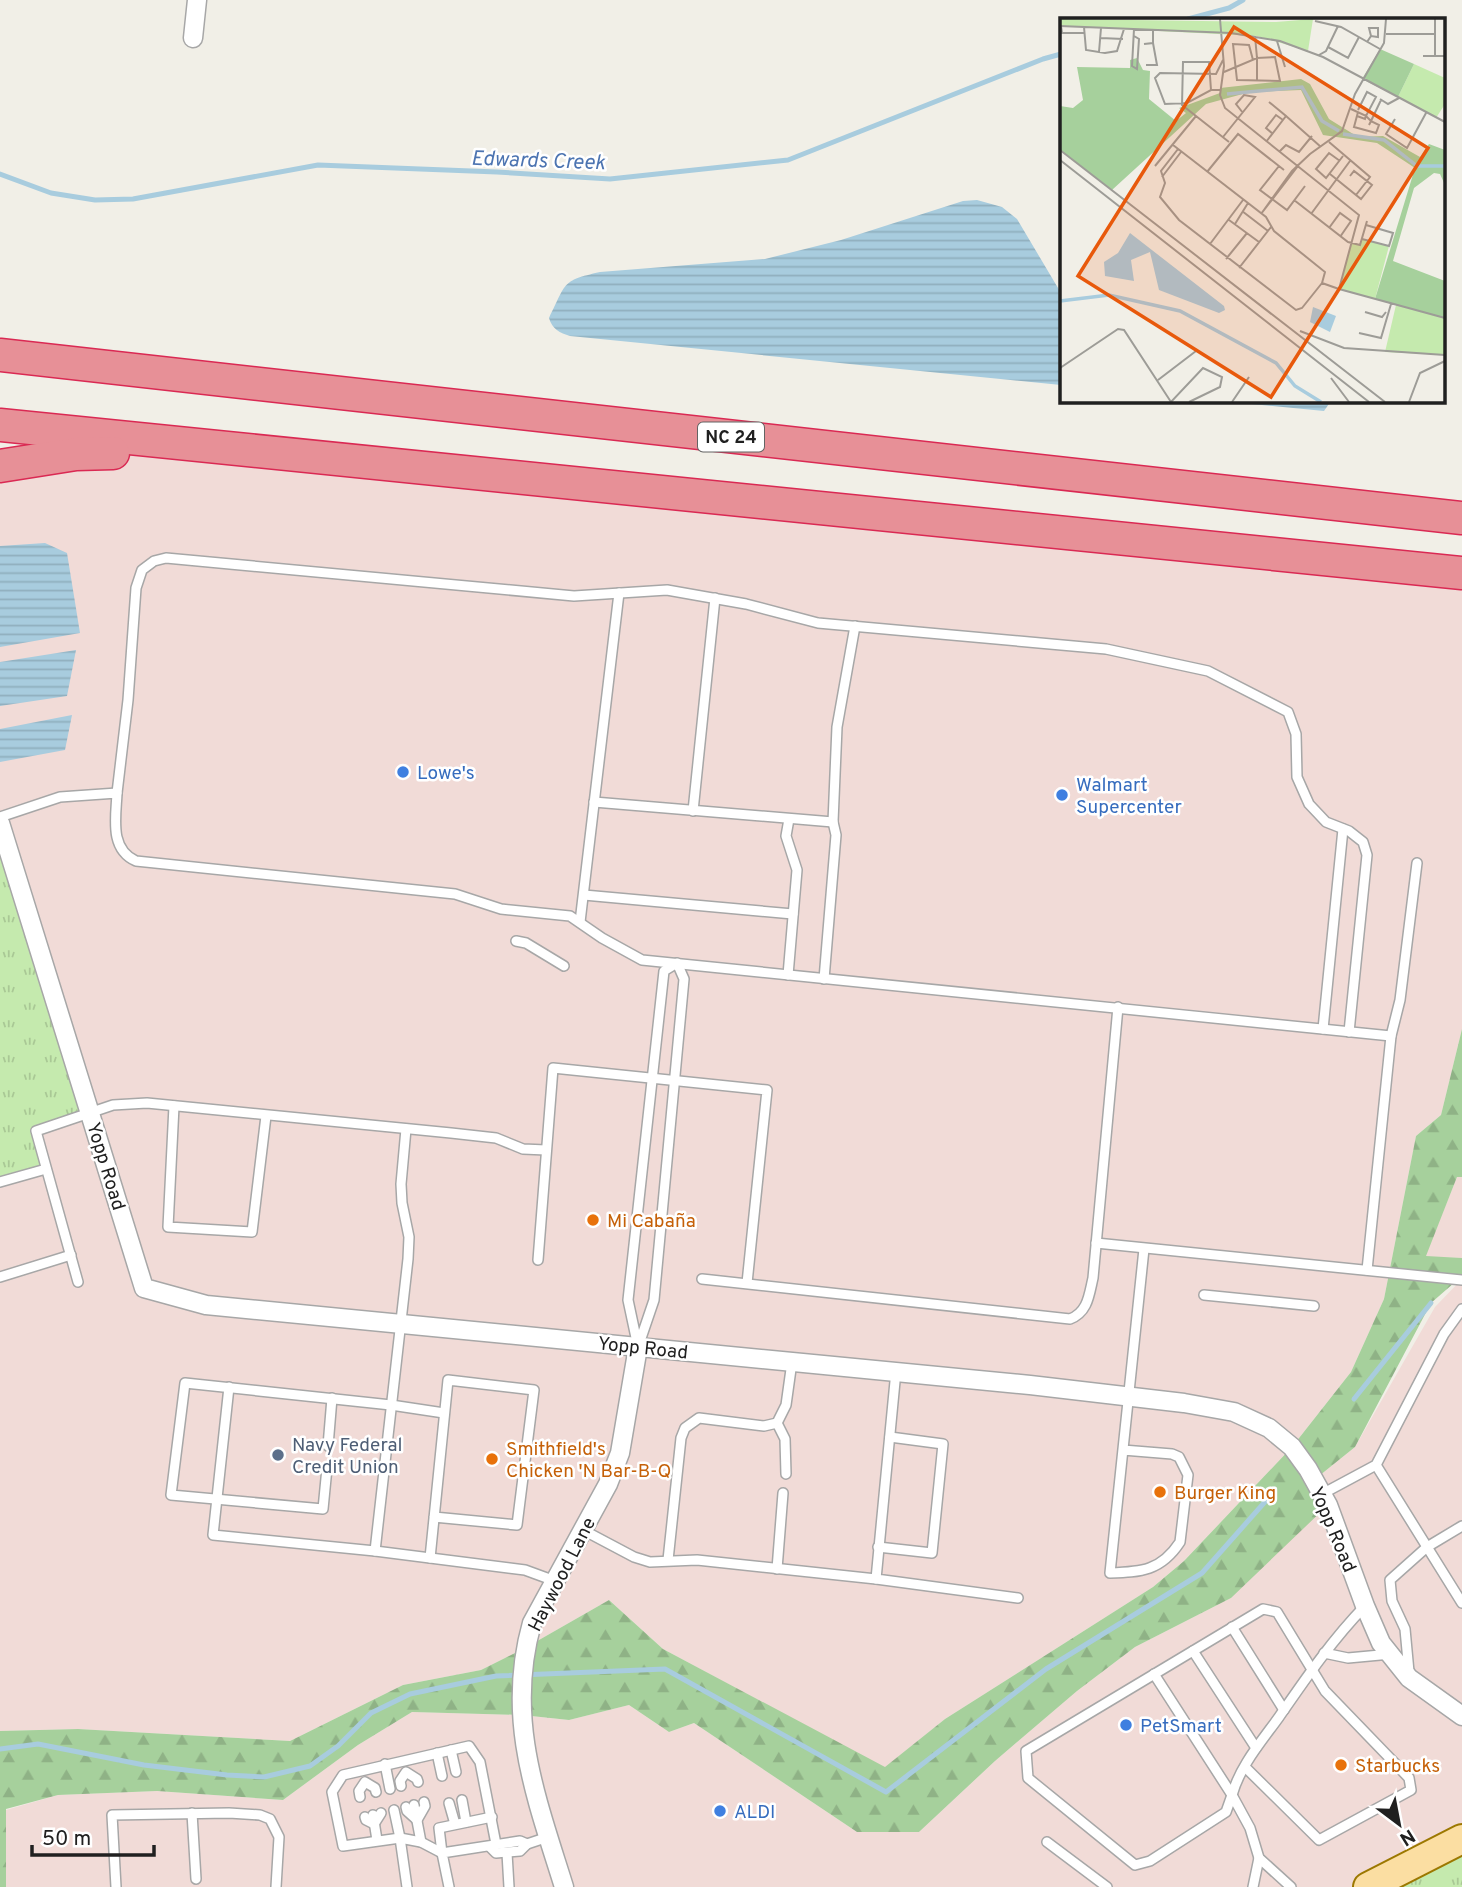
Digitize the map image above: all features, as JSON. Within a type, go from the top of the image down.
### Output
[{"type":"highway","name":"NC 24","points":[[0,355],[1462,518]]},
{"type":"highway","points":[[0,425],[1462,573]]},
{"type":"highway","points":[[0,467],[76,454],[242,449]]},
{"type":"main road","points":[[1368,1887],[1462,1839]]},
{"type":"street","points":[[193,38],[197,0]]},
{"type":"street","name":"Yopp Road","points":[[0,823],[144,1288],[205,1305],[897,1371],[1129,1397],[1234,1412],[1269,1428],[1292,1447],[1328,1505],[1381,1643],[1409,1678],[1462,1716]]},
{"type":"street","name":"Haywood Lane","points":[[564,1887],[524,1746],[520,1688],[525,1648],[532,1623],[608,1484],[620,1453],[638,1347]]},
{"type":"lane","points":[[1349,1032],[1367,855],[1363,842],[1326,822],[1310,804],[1297,777],[1296,734],[1288,712],[1208,671],[1106,649],[818,623],[715,598],[667,590],[574,596],[166,558],[155,561],[142,570],[136,588],[115,832],[117,841],[131,859],[143,863],[455,894],[494,907],[555,913],[570,916],[642,961],[1118,1007],[1391,1037]]},
{"type":"lane","points":[[580,922],[619,593]]},
{"type":"lane","points":[[694,811],[715,598]]},
{"type":"lane","points":[[824,979],[836,835],[834,822],[837,727],[855,626]]},
{"type":"lane","points":[[0,817],[60,797],[117,793]]},
{"type":"lane","points":[[594,802],[834,822]]},
{"type":"lane","points":[[788,975],[797,870],[786,836],[789,819]]},
{"type":"lane","points":[[1323,1029],[1343,829]]},
{"type":"lane","points":[[1367,1270],[1391,1037],[1400,1000],[1417,863]]},
{"type":"lane","points":[[584,895],[793,914]]},
{"type":"lane","points":[[516,941],[526,943],[564,965]]},
{"type":"lane","points":[[638,1347],[628,1300],[664,971],[677,963]]},
{"type":"lane","points":[[638,1347],[654,1300],[684,979],[677,963]]},
{"type":"lane","points":[[702,1279],[1070,1319],[1084,1310],[1088,1300],[1096,1243],[1118,1007]]},
{"type":"lane","points":[[538,1260],[553,1068],[767,1090],[747,1283]]},
{"type":"lane","points":[[78,1282],[36,1132],[113,1105],[147,1103],[496,1138],[523,1149],[546,1150]]},
{"type":"lane","points":[[174,1106],[168,1227],[252,1232],[266,1116]]},
{"type":"lane","points":[[375,1551],[409,1237],[401,1184],[406,1129]]},
{"type":"lane","points":[[0,1182],[46,1168]]},
{"type":"lane","points":[[1096,1243],[1462,1280]]},
{"type":"lane","points":[[1123,1450],[1172,1454],[1179,1457],[1188,1475],[1180,1542],[1177,1547],[1143,1572],[1110,1573],[1144,1249]]},
{"type":"lane","points":[[0,1277],[71,1255]]},
{"type":"lane","points":[[1204,1296],[1314,1306]]},
{"type":"lane","points":[[1322,1494],[1376,1465],[1444,1334],[1462,1309]]},
{"type":"lane","points":[[668,1560],[681,1438],[685,1428],[699,1418],[764,1426],[776,1423],[786,1405],[792,1362]]},
{"type":"lane","points":[[876,1579],[897,1371]]},
{"type":"lane","points":[[430,1558],[444,1413],[448,1380],[534,1390],[517,1525],[434,1517]]},
{"type":"lane","points":[[327,1468],[323,1509],[171,1495],[185,1383],[444,1413]]},
{"type":"lane","points":[[229,1387],[213,1535],[375,1551],[525,1570],[555,1581]]},
{"type":"lane","points":[[328,1447],[332,1398]]},
{"type":"lane","points":[[776,1423],[785,1439],[786,1474]]},
{"type":"lane","points":[[878,1547],[932,1553],[943,1444],[890,1437]]},
{"type":"lane","points":[[1376,1465],[1462,1602]]},
{"type":"lane","points":[[777,1569],[783,1493]]},
{"type":"lane","points":[[1409,1678],[1405,1629],[1392,1601],[1390,1580],[1427,1547],[1462,1526]]},
{"type":"lane","points":[[583,1530],[634,1557],[650,1562],[697,1560],[876,1579],[1018,1598]]},
{"type":"lane","points":[[1245,1767],[1319,1840],[1411,1790],[1409,1778],[1325,1691],[1313,1669],[1277,1612],[1263,1609],[1026,1751],[1028,1778],[1135,1865],[1150,1861],[1226,1812],[1236,1781],[1256,1748],[1284,1710],[1313,1669],[1336,1635],[1365,1606]]},
{"type":"lane","points":[[1232,1627],[1284,1710]]},
{"type":"lane","points":[[1193,1651],[1256,1748]]},
{"type":"lane","points":[[1324,1653],[1348,1658],[1391,1654]]},
{"type":"lane","points":[[1154,1674],[1250,1828],[1259,1858],[1253,1887]]},
{"type":"lane","points":[[527,1844],[520,1841],[493,1845],[442,1853],[421,1842],[401,1838],[343,1846],[332,1792],[343,1774],[469,1746],[480,1762],[492,1817],[493,1845],[496,1853],[520,1851],[527,1844],[548,1837]]},
{"type":"lane","points":[[451,1750],[456,1772]]},
{"type":"lane","points":[[437,1753],[442,1776]]},
{"type":"lane","points":[[403,1760],[410,1784]]},
{"type":"lane","points":[[385,1764],[390,1789]]},
{"type":"lane","points":[[362,1770],[368,1795]]},
{"type":"lane","points":[[462,1800],[466,1822]]},
{"type":"lane","points":[[449,1803],[454,1824]]},
{"type":"lane","points":[[415,1805],[421,1842]]},
{"type":"lane","points":[[394,1810],[408,1887]]},
{"type":"lane","points":[[116,1887],[112,1815],[229,1812],[260,1815],[270,1819],[279,1837],[276,1887]]},
{"type":"lane","points":[[192,1814],[196,1879]]},
{"type":"lane","points":[[373,1817],[377,1840]]},
{"type":"lane","points":[[449,1887],[439,1828],[492,1817]]},
{"type":"lane","points":[[1047,1842],[1107,1887]]},
{"type":"lane","points":[[507,1853],[509,1887]]},
{"type":"lane","points":[[1259,1858],[1291,1887]]},
{"type":"shaded area","points":[[241,449],[1462,573],[1462,1029],[1441,1115],[1416,1136],[1384,1299],[1351,1372],[1292,1447],[1184,1561],[1153,1587],[945,1719],[885,1768],[663,1649],[609,1600],[481,1670],[403,1685],[290,1741],[78,1729],[0,1731],[0,466],[76,454]]},
{"type":"shaded area","points":[[1457,1177],[1462,1177],[1462,1258],[1425,1257]]},
{"type":"shaded area","points":[[1462,1279],[1462,1839],[1368,1887],[6,1887],[6,1810],[58,1795],[157,1791],[283,1800],[358,1745],[412,1712],[522,1715],[569,1720],[629,1705],[669,1732],[694,1723],[857,1832],[919,1832],[995,1761],[1077,1691],[1135,1647],[1231,1598],[1314,1480],[1355,1447],[1435,1307]]},
{"type":"green space","points":[[0,823],[90,1113],[36,1131],[46,1169],[0,1182]]},
{"type":"green space","points":[[1462,1029],[1462,1177],[1457,1177],[1426,1256],[1462,1258],[1462,1276],[1431,1303],[1355,1447],[1314,1480],[1328,1505],[1231,1598],[1135,1647],[1077,1691],[995,1761],[919,1832],[857,1832],[694,1723],[669,1732],[629,1705],[569,1720],[522,1715],[412,1712],[358,1745],[283,1800],[157,1791],[58,1795],[6,1809],[6,1887],[0,1887],[0,1731],[78,1729],[290,1741],[403,1685],[481,1670],[609,1600],[663,1649],[885,1767],[945,1719],[1153,1587],[1184,1561],[1292,1447],[1351,1372],[1384,1299],[1416,1136],[1441,1115]]},
{"type":"green space","points":[[1462,1839],[1462,1887],[1368,1887]]},
{"type":"water","points":[[977,200],[1002,207],[1017,219],[1060,291],[1060,385],[570,336],[557,330],[549,318],[566,285],[587,275],[765,259],[841,240],[963,201]]},
{"type":"water","points":[[1231,402],[1330,402],[1324,411]]},
{"type":"water","points":[[45,543],[67,553],[80,633],[0,647],[0,546]]},
{"type":"water","points":[[76,650],[67,696],[0,706],[0,662]]},
{"type":"water","points":[[72,715],[65,750],[0,762],[0,729]]},
{"type":"waterway","name":"Edwards Creek","points":[[1192,18],[1229,8],[1243,0]]},
{"type":"waterway","name":"Edwards Creek","points":[[0,174],[51,193],[95,200],[133,199],[318,165],[610,179],[788,160],[1060,54]]},
{"type":"waterway","points":[[1354,1399],[1431,1303]]},
{"type":"waterway","points":[[0,1749],[38,1744],[144,1765],[264,1777],[310,1766],[338,1746],[371,1713],[410,1694],[496,1676],[665,1669],[886,1792],[1046,1669],[1202,1573],[1271,1495]]},
{"type":"place","name":"Lowe's","points":[[403,772]]},
{"type":"place","name":"Walmart Supercenter","points":[[1062,795]]},
{"type":"place","name":"Mi Cabaña","points":[[593,1220]]},
{"type":"place","name":"Navy Federal Credit Union","points":[[278,1455]]},
{"type":"place","name":"Smithfield's Chicken 'N Bar-B-Q","points":[[492,1459]]},
{"type":"place","name":"Burger King","points":[[1160,1492]]},
{"type":"place","name":"PetSmart","points":[[1126,1725]]},
{"type":"place","name":"Starbucks","points":[[1341,1765]]},
{"type":"place","name":"ALDI","points":[[720,1811]]}]
